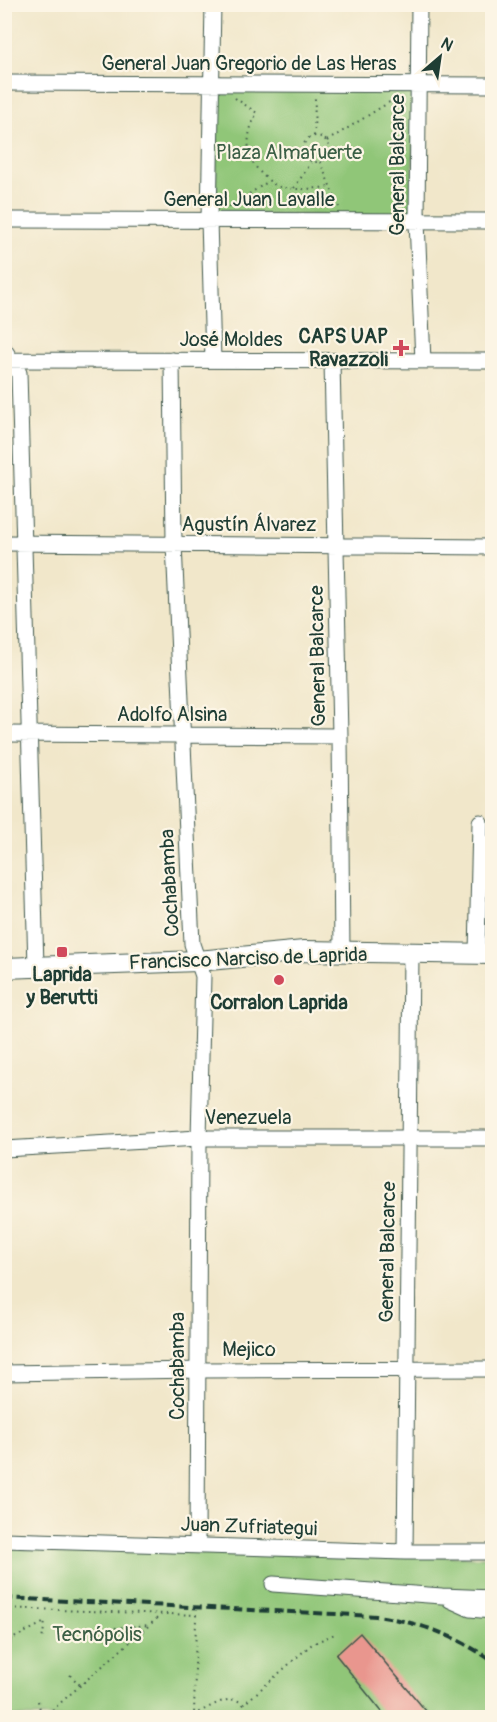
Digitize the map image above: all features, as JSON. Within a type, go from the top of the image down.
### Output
[{"type":"main road","name":"Francisco Narciso de Laprida","points":[[4,968],[198,960],[304,951],[484,954]]},
{"type":"street","points":[[213,4],[209,220],[213,360]]},
{"type":"street","name":"General Balcarce","points":[[419,4],[417,221],[423,361]]},
{"type":"street","name":"General Juan Gregorio de Las Heras","points":[[4,83],[492,85]]},
{"type":"street","name":"General Juan Lavalle","points":[[4,220],[492,221]]},
{"type":"street","points":[[7,356],[18,373],[36,966]]},
{"type":"street","name":"José Moldes","points":[[7,356],[172,360],[492,361]]},
{"type":"street","name":"Cochabamba","points":[[172,360],[174,544],[192,944],[203,976],[199,1138],[197,1546]]},
{"type":"street","name":"General Balcarce","points":[[332,361],[342,951]]},
{"type":"street","name":"Agustín Álvarez","points":[[4,543],[492,547]]},
{"type":"street","name":"Adolfo Alsina","points":[[4,734],[340,736]]},
{"type":"street","points":[[480,822],[484,954]]},
{"type":"street","name":"General Balcarce","points":[[405,1552],[411,953]]},
{"type":"street","name":"Venezuela","points":[[4,1149],[199,1138],[492,1138]]},
{"type":"street","name":"Mejico","points":[[4,1373],[492,1368]]},
{"type":"street","name":"Juan Zufriategui","points":[[4,1540],[405,1552],[492,1552]]},
{"type":"street","points":[[273,1584],[492,1598]]},
{"type":"street","points":[[442,1596],[470,1609],[492,1611]]},
{"type":"path","points":[[213,83],[257,113],[249,130],[248,150],[259,172],[269,181],[277,186],[294,188],[332,187]]},
{"type":"path","points":[[314,136],[315,83]]},
{"type":"path","points":[[327,141],[397,97]]},
{"type":"path","points":[[319,136],[327,141],[330,153],[327,158],[320,162],[311,162],[305,156],[303,148],[307,140],[319,136]]},
{"type":"path","points":[[294,188],[311,162]]},
{"type":"path","points":[[320,162],[344,220]]},
{"type":"path","points":[[229,207],[269,181]]},
{"type":"path","points":[[4,1608],[196,1615],[194,1716]]},
{"type":"path","points":[[38,1701],[42,1718],[161,1615]]},
{"type":"path","points":[[4,1643],[45,1622],[42,1640]]},
{"type":"path","points":[[79,1631],[150,1625]]},
{"type":"path","points":[[243,1705],[312,1644],[337,1633]]},
{"type":"path","points":[[70,1675],[80,1685]]},
{"type":"path","points":[[163,1718],[194,1716],[229,1699],[237,1700],[243,1705],[250,1714],[250,1718]]},
{"type":"green space","name":"Plaza Almafuerte","points":[[217,88],[414,89],[412,217],[215,214]]},
{"type":"green space","name":"Tecnópolis","points":[[4,1548],[492,1557],[492,1717],[5,1717]]},
{"type":"building","points":[[4,1623],[8,1625],[11,1636],[10,1648],[4,1651]]},
{"type":"building","points":[[360,1633],[432,1718],[387,1718],[336,1655]]},
{"type":"railway","points":[[4,1598],[376,1616],[437,1631],[465,1644],[492,1661]]},
{"type":"place","name":"CAPS UAP Ravazzoli","points":[[401,348]]},
{"type":"place","name":"Laprida y Berutti","points":[[62,952]]},
{"type":"place","name":"Corralon Laprida","points":[[279,980]]}]
